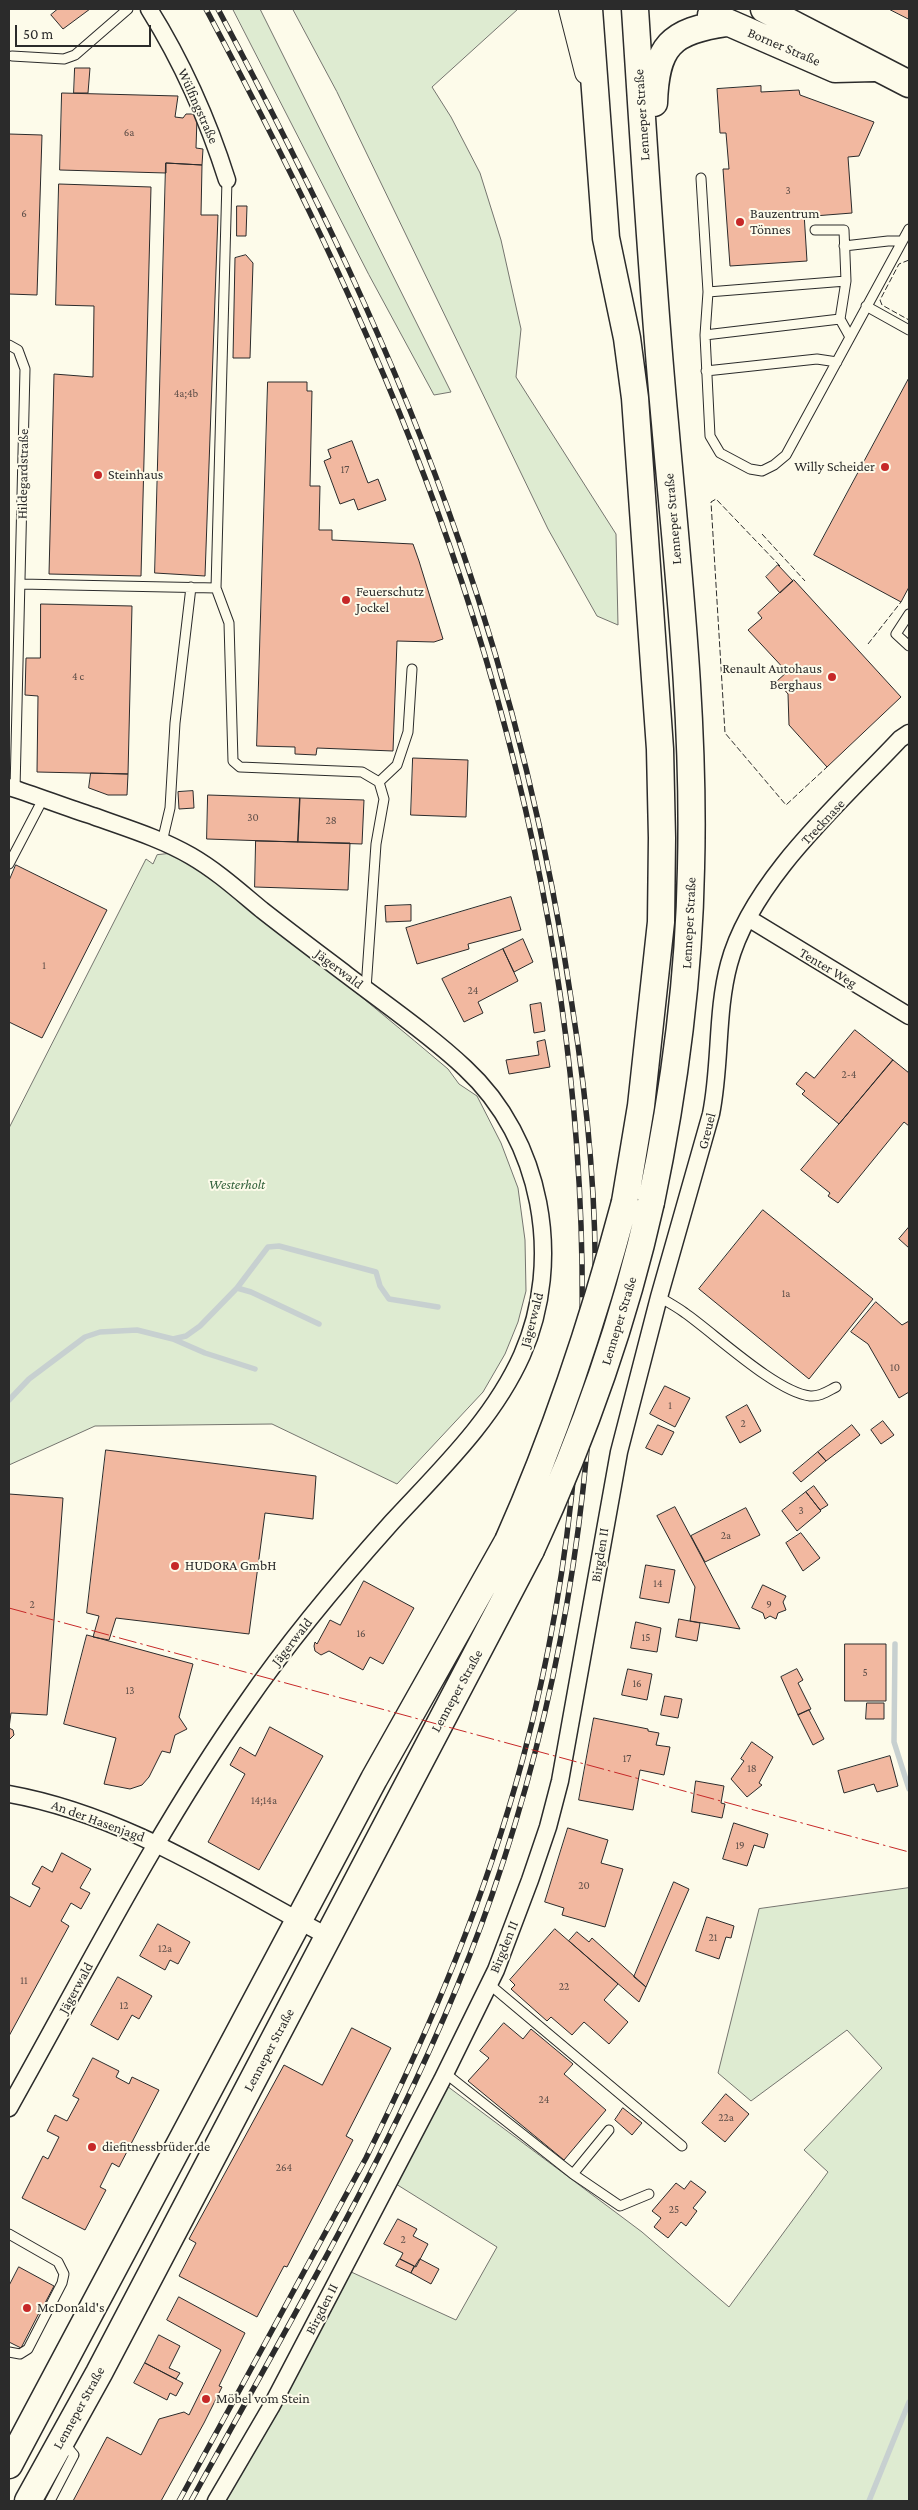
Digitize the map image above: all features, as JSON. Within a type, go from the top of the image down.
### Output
[{"type":"main road","name":"Lenneper Straße","points":[[28,2501],[329,1937],[396,1803],[519,1546],[541,1466],[573,1379],[602,1287],[625,1202],[641,1106],[661,922],[660,749],[636,398],[627,338],[606,238],[589,9]]},
{"type":"main road","name":"Lenneper Straße","points":[[9,2465],[374,1779],[519,1546],[565,1476],[593,1402],[627,1296],[651,1202],[672,1095],[685,988],[691,867],[690,785],[685,654],[664,420],[635,9]]},
{"type":"main road","name":"Borner Straße","points":[[699,9],[726,23],[835,68],[874,68]]},
{"type":"main road","name":"Borner Straße","points":[[769,11],[874,68],[909,84]]},
{"type":"main road","points":[[647,188],[660,161],[654,103],[655,77],[661,59],[670,46],[688,31],[697,27],[726,23]]},
{"type":"street","name":"Wülfingstraße","points":[[149,9],[182,69],[212,132],[227,180]]},
{"type":"street","points":[[571,9],[574,29],[595,98]]},
{"type":"street","name":"Trecknase","points":[[748,918],[772,878],[812,833],[900,740],[909,733]]},
{"type":"street","name":"Hildegardstraße","points":[[12,788],[165,843]]},
{"type":"street","name":"Jägerwald","points":[[9,2108],[158,1843],[198,1776],[247,1701],[296,1635],[341,1580],[481,1424],[504,1389],[523,1353],[542,1281],[543,1242],[538,1201],[517,1137],[504,1114],[466,1068],[215,872],[165,843]]},
{"type":"street","name":"Tenter Weg","points":[[748,918],[909,1016]]},
{"type":"street","name":"Greuel","points":[[647,1341],[711,1114],[716,1091],[725,980],[734,951],[748,918]]},
{"type":"street","name":"Birgden II","points":[[216,2501],[271,2407],[445,2073],[489,1984],[524,1896],[553,1809],[616,1471],[647,1341]]},
{"type":"street","name":"An der Hasenjagd","points":[[9,1794],[64,1806],[158,1843]]},
{"type":"street","points":[[158,1843],[329,1937]]},
{"type":"lane","points":[[12,56],[64,59],[75,56],[128,9]]},
{"type":"lane","points":[[701,178],[708,292],[705,335],[708,420],[712,444],[720,453],[750,469],[762,471],[774,465],[786,455],[909,229]]},
{"type":"lane","points":[[227,180],[216,588],[229,623],[233,761],[240,767],[362,772],[379,782],[384,799],[376,844],[366,990]]},
{"type":"lane","points":[[815,230],[844,230],[846,281],[840,320],[850,337]]},
{"type":"lane","points":[[844,246],[888,240],[902,241]]},
{"type":"lane","points":[[708,292],[846,281]]},
{"type":"lane","points":[[866,306],[909,330]]},
{"type":"lane","points":[[705,335],[840,320]]},
{"type":"lane","name":"Hildegardstraße","points":[[9,345],[18,350],[25,369],[20,584],[12,788]]},
{"type":"lane","points":[[706,371],[817,359],[837,362]]},
{"type":"lane","points":[[20,584],[216,588]]},
{"type":"lane","points":[[165,843],[170,808],[175,723],[191,587]]},
{"type":"lane","points":[[909,614],[896,634],[909,646]]},
{"type":"lane","points":[[379,782],[397,765],[408,732],[412,669]]},
{"type":"lane","points":[[9,864],[43,799]]},
{"type":"lane","points":[[659,1297],[685,1312],[750,1364],[784,1385],[811,1396],[820,1395],[836,1387]]},
{"type":"lane","points":[[489,1984],[682,2146]]},
{"type":"lane","points":[[445,2073],[573,2174],[620,2206],[649,2194]]},
{"type":"lane","points":[[573,2174],[609,2130]]},
{"type":"lane","points":[[9,2234],[58,2262],[64,2274],[62,2282],[28,2349],[20,2354],[9,2352]]},
{"type":"lane","points":[[50,2501],[74,2455],[62,2440]]},
{"type":"green space","points":[[233,9],[260,9],[451,392],[434,395],[369,275]]},
{"type":"green space","points":[[293,9],[518,9],[432,87],[451,117],[480,173],[501,240],[521,329],[516,377],[616,534],[618,625],[597,616],[548,529],[337,92]]},
{"type":"green space","name":"Westerholt","points":[[176,853],[314,958],[448,1069],[459,1084],[477,1096],[501,1143],[518,1188],[525,1240],[526,1291],[518,1322],[505,1354],[483,1392],[397,1484],[272,1424],[95,1426],[9,1465],[9,1128],[146,859],[153,864],[157,855]]},
{"type":"green space","points":[[909,1888],[909,2501],[224,2501],[349,2271],[456,2320],[497,2247],[396,2184],[447,2086],[642,2232],[729,2307],[828,2172],[804,2150],[882,2068],[847,2030],[751,2101],[718,2073],[759,1909]]},
{"type":"building","points":[[58,9],[90,9],[63,29],[51,15]]},
{"type":"building","points":[[889,9],[909,9],[909,19]]},
{"type":"building","points":[[75,68],[90,68],[88,93],[74,93]]},
{"type":"building","points":[[761,86],[761,92],[799,90],[800,95],[874,122],[859,156],[848,157],[852,213],[814,216],[814,213],[804,213],[807,261],[730,266],[723,169],[729,169],[726,133],[720,133],[717,89]]},
{"type":"building","points":[[62,93],[178,96],[175,117],[183,118],[186,114],[195,114],[197,118],[196,148],[203,149],[202,165],[166,163],[166,173],[60,170]]},
{"type":"building","points":[[9,134],[42,135],[37,295],[9,294]]},
{"type":"building","name":"Steinhaus","points":[[166,163],[202,165],[201,215],[218,215],[205,576],[155,573]]},
{"type":"building","name":"Steinhaus","points":[[59,184],[151,187],[141,576],[49,574],[54,374],[93,377],[94,306],[56,305]]},
{"type":"building","points":[[237,206],[247,206],[246,236],[237,236]]},
{"type":"building","points":[[246,255],[253,263],[250,358],[233,358],[235,258]]},
{"type":"building","name":"Willy Scheider","points":[[909,378],[909,587],[901,602],[814,555]]},
{"type":"building","name":"Feuerschutz Jockel","points":[[268,382],[307,382],[307,391],[312,391],[310,486],[320,486],[319,530],[332,530],[332,540],[413,544],[419,561],[443,639],[434,642],[397,641],[393,751],[317,748],[316,755],[295,754],[295,747],[257,746]]},
{"type":"building","points":[[352,441],[368,483],[378,479],[386,500],[358,510],[354,499],[340,504],[324,461],[331,458],[328,450]]},
{"type":"building","points":[[778,565],[793,581],[780,593],[766,577]]},
{"type":"building","name":"Renault Autohaus Berghaus","points":[[794,580],[901,697],[827,767],[789,725],[788,694],[777,681],[787,672],[748,630],[762,618],[758,613]]},
{"type":"building","points":[[41,604],[132,606],[128,774],[37,772],[38,696],[25,695],[26,658],[40,658]]},
{"type":"building","points":[[413,758],[468,760],[466,817],[411,815]]},
{"type":"building","points":[[91,773],[128,774],[127,795],[108,795],[89,788]]},
{"type":"building","points":[[193,791],[194,808],[179,809],[178,792]]},
{"type":"building","points":[[208,795],[300,798],[298,842],[207,839]]},
{"type":"building","points":[[300,798],[364,800],[362,844],[298,842]]},
{"type":"building","points":[[256,841],[350,843],[348,890],[255,887]]},
{"type":"building","points":[[16,865],[107,910],[42,1038],[9,1022],[9,881]]},
{"type":"building","points":[[511,897],[521,930],[468,944],[469,949],[417,964],[406,928]]},
{"type":"building","points":[[411,905],[411,921],[386,922],[385,906]]},
{"type":"building","points":[[523,939],[533,962],[514,972],[503,949]]},
{"type":"building","points":[[503,949],[518,981],[478,1002],[483,1013],[464,1022],[442,979]]},
{"type":"building","points":[[541,1003],[545,1031],[534,1033],[530,1005]]},
{"type":"building","points":[[855,1030],[893,1060],[839,1124],[802,1094],[805,1091],[796,1084],[806,1072],[814,1078]]},
{"type":"building","points":[[545,1040],[550,1067],[509,1074],[506,1060],[539,1055],[537,1042]]},
{"type":"building","points":[[893,1060],[909,1073],[909,1126],[904,1122],[838,1203],[828,1196],[830,1193],[801,1170]]},
{"type":"building","points":[[763,1210],[873,1299],[809,1379],[699,1289]]},
{"type":"building","points":[[909,1227],[909,1248],[899,1239]]},
{"type":"building","points":[[876,1302],[902,1325],[909,1321],[909,1392],[899,1398],[868,1344],[851,1332]]},
{"type":"building","points":[[665,1386],[690,1398],[675,1427],[650,1414]]},
{"type":"building","points":[[747,1405],[761,1431],[740,1443],[726,1417]]},
{"type":"building","points":[[883,1421],[894,1435],[881,1444],[871,1430]]},
{"type":"building","points":[[658,1425],[674,1432],[662,1455],[646,1448]]},
{"type":"building","points":[[852,1425],[860,1435],[826,1461],[818,1452]]},
{"type":"building","name":"HUDORA GmbH","points":[[106,1450],[316,1476],[313,1519],[265,1513],[249,1634],[116,1618],[109,1640],[93,1637],[99,1616],[87,1613]]},
{"type":"building","points":[[818,1452],[826,1461],[801,1482],[793,1473]]},
{"type":"building","points":[[814,1486],[828,1505],[820,1510],[806,1492]]},
{"type":"building","points":[[806,1492],[821,1511],[797,1531],[782,1511]]},
{"type":"building","points":[[9,1494],[63,1498],[47,1715],[11,1713],[9,1728]]},
{"type":"building","points":[[675,1507],[740,1629],[690,1621],[695,1587],[657,1516]]},
{"type":"building","points":[[746,1508],[760,1535],[705,1562],[691,1536]]},
{"type":"building","points":[[801,1533],[820,1558],[803,1571],[786,1543]]},
{"type":"building","points":[[646,1565],[675,1570],[669,1603],[640,1598]]},
{"type":"building","points":[[364,1581],[414,1608],[383,1664],[370,1657],[363,1670],[329,1651],[321,1655],[315,1651],[314,1646],[315,1642],[317,1644],[330,1620],[340,1625]]},
{"type":"building","points":[[763,1585],[786,1596],[783,1602],[786,1610],[778,1613],[776,1619],[770,1616],[765,1619],[763,1613],[752,1608]]},
{"type":"building","points":[[679,1619],[700,1623],[697,1641],[676,1637]]},
{"type":"building","points":[[636,1622],[661,1628],[657,1652],[631,1648]]},
{"type":"building","points":[[87,1635],[193,1664],[179,1717],[187,1729],[175,1735],[170,1753],[162,1751],[149,1777],[142,1785],[130,1789],[104,1784],[116,1738],[64,1724]]},
{"type":"building","points":[[845,1644],[886,1644],[886,1701],[845,1701]]},
{"type":"building","points":[[628,1669],[652,1674],[647,1700],[622,1695]]},
{"type":"building","points":[[797,1669],[803,1680],[798,1683],[811,1709],[798,1715],[781,1677]]},
{"type":"building","points":[[665,1696],[682,1699],[678,1718],[661,1715]]},
{"type":"building","points":[[867,1703],[884,1703],[884,1719],[866,1719]]},
{"type":"building","points":[[809,1710],[824,1739],[813,1745],[798,1715]]},
{"type":"building","points":[[594,1718],[659,1733],[656,1745],[670,1747],[664,1775],[640,1770],[633,1810],[579,1800]]},
{"type":"building","points":[[270,1727],[323,1756],[259,1870],[208,1842],[245,1774],[230,1765],[240,1747],[255,1756]]},
{"type":"building","points":[[9,1728],[13,1730],[14,1735],[9,1740]]},
{"type":"building","points":[[752,1742],[773,1757],[759,1783],[762,1785],[747,1797],[731,1779],[744,1761],[741,1759]]},
{"type":"building","points":[[890,1756],[898,1786],[877,1792],[874,1784],[844,1793],[838,1771]]},
{"type":"building","points":[[696,1781],[724,1786],[721,1803],[725,1804],[722,1818],[692,1812]]},
{"type":"building","points":[[734,1823],[768,1834],[764,1848],[754,1845],[747,1866],[723,1859]]},
{"type":"building","points":[[568,1828],[608,1840],[601,1863],[623,1869],[605,1927],[562,1915],[564,1908],[545,1902]]},
{"type":"building","points":[[62,1853],[91,1869],[80,1888],[90,1893],[81,1909],[71,1903],[61,1921],[69,1926],[9,2036],[9,1896],[30,1907],[40,1888],[32,1884],[42,1866],[52,1872]]},
{"type":"building","points":[[674,1882],[689,1889],[646,1987],[634,1977]]},
{"type":"building","points":[[707,1917],[734,1926],[731,1938],[726,1937],[719,1959],[696,1951]]},
{"type":"building","points":[[158,1924],[190,1942],[178,1964],[170,1960],[165,1970],[140,1956]]},
{"type":"building","points":[[555,1929],[618,1984],[604,2000],[628,2022],[609,2044],[584,2022],[572,2035],[551,2017],[547,2021],[511,1989],[515,1985],[510,1980]]},
{"type":"building","points":[[577,1932],[589,1942],[592,1938],[646,1987],[639,2002],[569,1941]]},
{"type":"building","points":[[118,1977],[152,1996],[139,2019],[132,2015],[118,2040],[91,2025]]},
{"type":"building","points":[[504,2023],[523,2039],[531,2029],[573,2064],[564,2074],[606,2110],[564,2160],[468,2081],[489,2058],[480,2051]]},
{"type":"building","points":[[352,2028],[391,2048],[346,2136],[353,2140],[287,2267],[284,2266],[257,2317],[179,2276],[196,2243],[189,2239],[284,2065],[322,2085]]},
{"type":"building","name":"diefitnessbrüder.de","points":[[93,2058],[119,2071],[116,2077],[129,2084],[132,2077],[159,2090],[119,2167],[112,2163],[100,2187],[106,2190],[85,2230],[22,2198],[43,2156],[48,2159],[59,2137],[47,2131],[55,2115],[67,2121],[79,2099],[73,2096]]},
{"type":"building","points":[[726,2094],[749,2114],[725,2142],[702,2123]]},
{"type":"building","points":[[623,2108],[642,2123],[632,2135],[615,2120]]},
{"type":"building","points":[[691,2181],[706,2192],[693,2208],[697,2211],[686,2226],[681,2222],[668,2238],[654,2227],[661,2218],[652,2211],[676,2183],[684,2189]]},
{"type":"building","points":[[398,2219],[417,2229],[413,2236],[428,2244],[416,2267],[400,2259],[403,2253],[384,2244]]},
{"type":"building","points":[[400,2259],[414,2266],[411,2273],[396,2266]]},
{"type":"building","points":[[420,2259],[439,2269],[431,2284],[411,2273]]},
{"type":"building","name":"McDonald's","points":[[19,2267],[54,2286],[45,2303],[47,2305],[43,2313],[40,2311],[21,2348],[9,2342],[9,2286]]},
{"type":"building","name":"Möbel vom Stein","points":[[179,2297],[245,2333],[219,2386],[222,2387],[204,2423],[161,2501],[73,2501],[107,2437],[141,2455],[159,2419],[184,2412],[189,2415],[221,2350],[167,2320]]},
{"type":"building","points":[[159,2335],[180,2346],[169,2368],[180,2373],[176,2379],[145,2363]]},
{"type":"building","points":[[145,2363],[183,2383],[176,2396],[170,2393],[167,2400],[134,2383]]},
{"type":"waterway","points":[[9,1400],[29,1379],[85,1337],[100,1332],[137,1330],[173,1339],[186,1336],[200,1326],[237,1288],[268,1247],[279,1246],[376,1272],[380,1286],[389,1299],[438,1307]]},
{"type":"waterway","points":[[237,1288],[251,1292],[319,1324]]},
{"type":"waterway","points":[[173,1339],[205,1353],[255,1369]]},
{"type":"waterway","points":[[895,1644],[894,1742],[909,1789]]},
{"type":"waterway","points":[[869,2501],[909,2402]]},
{"type":"railway","points":[[179,2501],[366,2158],[413,2060],[455,1962],[492,1862],[523,1758],[556,1606],[576,1454],[582,1300],[577,1146],[560,994],[533,842],[495,692],[449,544],[397,407],[338,272],[274,140],[206,9]]},
{"type":"railway","points":[[191,2501],[314,2279],[393,2128],[429,2052],[462,1974],[492,1895],[516,1822],[536,1749],[568,1600],[587,1449],[595,1296],[593,1186],[582,1077],[572,1005],[563,946],[540,828],[512,712],[459,541],[408,404],[318,204],[218,9]]},
{"type":"fence","points":[[909,260],[899,264],[880,300],[882,305],[909,320]]},
{"type":"fence","points":[[780,566],[716,499],[711,502],[725,733],[786,805],[827,767]]},
{"type":"fence","points":[[762,534],[805,581]]},
{"type":"fence","points":[[868,644],[901,602]]},
{"type":"power","points":[[9,1608],[909,1852]]},
{"type":"place","name":"Bauzentrum Tönnes","points":[[740,222]]},
{"type":"place","name":"Willy Scheider","points":[[885,467]]},
{"type":"place","name":"Steinhaus","points":[[98,475]]},
{"type":"place","name":"Feuerschutz Jockel","points":[[346,600]]},
{"type":"place","name":"Renault Autohaus Berghaus","points":[[832,677]]},
{"type":"place","name":"HUDORA GmbH","points":[[175,1566]]},
{"type":"place","name":"diefitnessbrüder.de","points":[[92,2147]]},
{"type":"place","name":"McDonald's","points":[[27,2308]]},
{"type":"place","name":"Möbel vom Stein","points":[[206,2399]]}]
